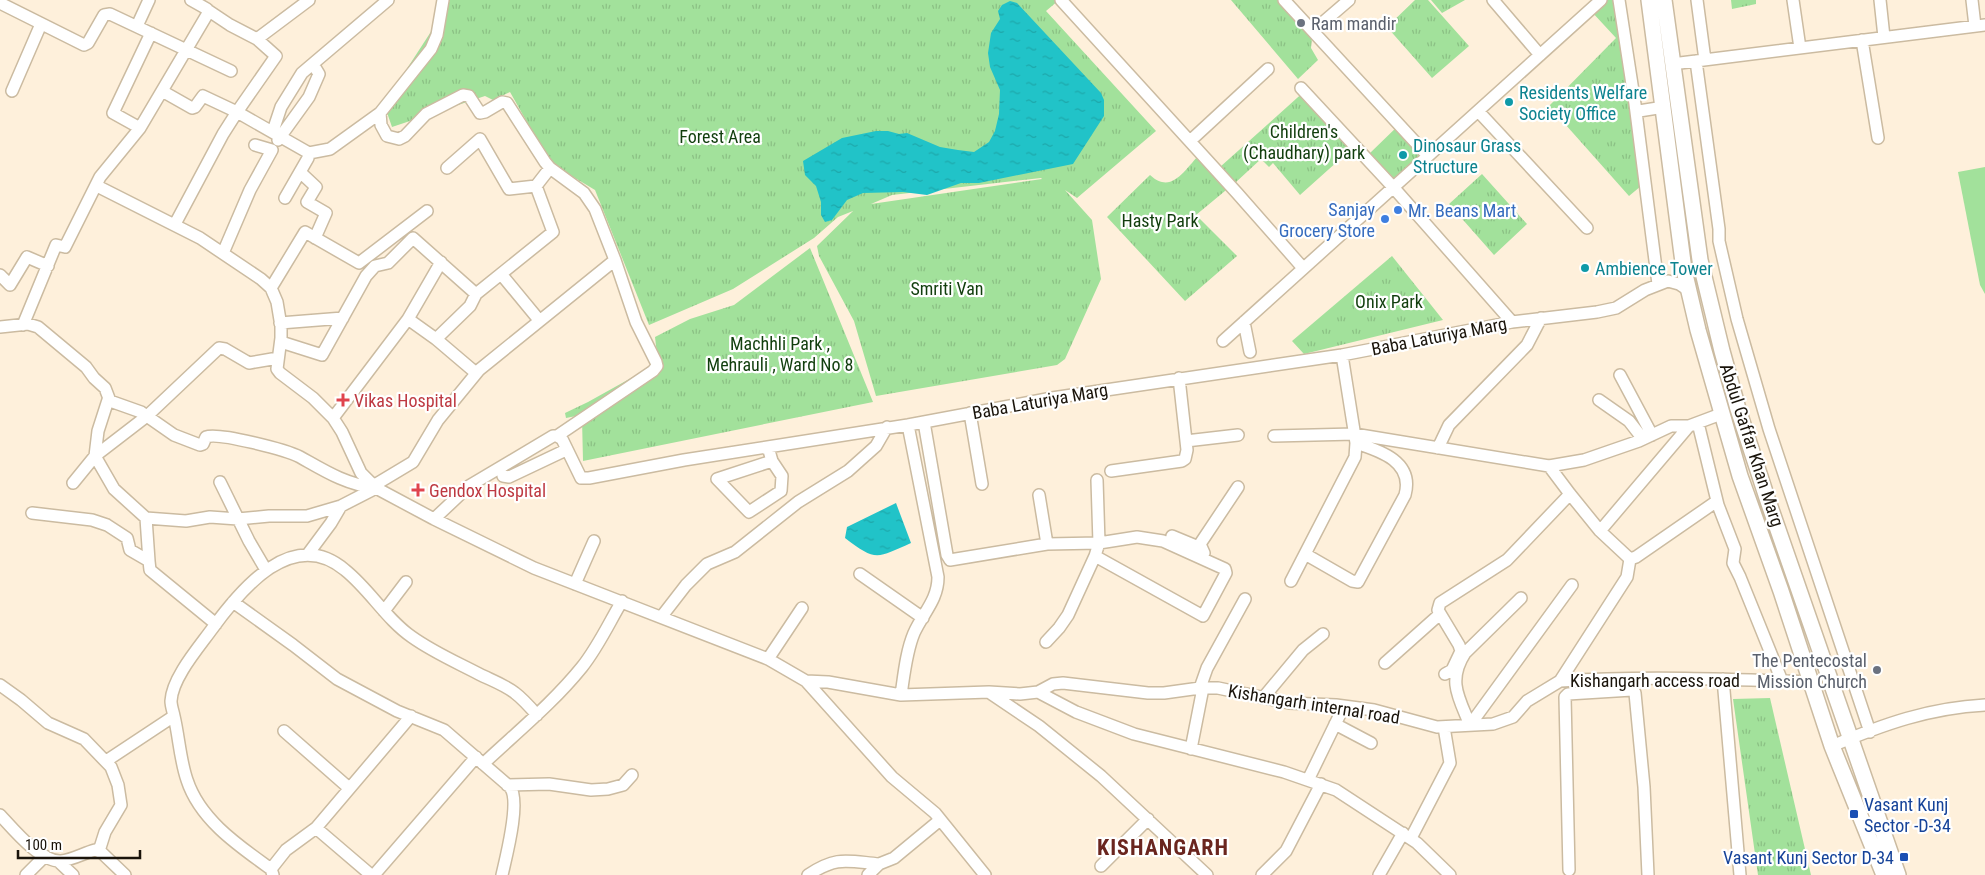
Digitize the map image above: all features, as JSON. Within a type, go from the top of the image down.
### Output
[{"type":"main road","name":"Abdul Gaffar Khan Marg","points":[[1650,0],[1680,244],[1688,290],[1721,414],[1740,476],[1781,591],[1832,746]]},
{"type":"main road","name":"Abdul Gaffar Khan Marg","points":[[1664,0],[1698,246],[1707,294],[1738,410],[1898,875]]},
{"type":"main road","points":[[1832,746],[1884,875]]},
{"type":"street","points":[[137,26],[149,0]]},
{"type":"street","points":[[175,224],[223,134],[276,56],[257,39],[230,25],[191,0]]},
{"type":"street","points":[[257,39],[309,0]]},
{"type":"street","points":[[224,253],[250,190],[272,150],[281,107],[302,74],[388,0]]},
{"type":"street","points":[[162,91],[192,108],[195,107],[203,96],[277,133],[309,153],[330,149],[380,113],[431,49],[437,35],[443,0]]},
{"type":"street","points":[[1061,0],[1303,268]]},
{"type":"street","points":[[1284,0],[1428,156]]},
{"type":"street","points":[[1314,32],[1348,0]]},
{"type":"street","points":[[1494,0],[1540,55]]},
{"type":"street","points":[[1223,340],[1601,0]]},
{"type":"street","points":[[1618,0],[1635,104],[1658,284],[1672,282],[1688,290]]},
{"type":"street","points":[[1697,0],[1719,241],[1737,319],[1769,430],[1870,732]]},
{"type":"street","points":[[1794,0],[1800,48]]},
{"type":"street","points":[[1880,0],[1884,38]]},
{"type":"street","points":[[1672,64],[1980,26],[1972,0]]},
{"type":"street","points":[[0,3],[84,45],[88,43],[107,13],[230,71]]},
{"type":"street","points":[[23,324],[56,245],[64,247],[100,177],[140,128],[208,11]]},
{"type":"street","points":[[12,91],[41,24]]},
{"type":"street","points":[[140,128],[113,113],[151,33]]},
{"type":"street","points":[[1862,40],[1878,138]]},
{"type":"street","points":[[277,133],[309,97],[319,74],[313,64]]},
{"type":"street","points":[[1190,141],[1268,69]]},
{"type":"street","points":[[1301,88],[1393,187],[1512,322]]},
{"type":"street","points":[[380,113],[381,125],[387,136],[399,139],[405,136],[426,114],[463,95],[469,96],[480,113],[504,101],[510,105],[550,168],[577,187],[591,202],[615,260],[636,322],[656,362],[655,369],[557,436],[548,438],[481,479],[455,498],[434,519]]},
{"type":"street","points":[[1639,111],[1664,107]]},
{"type":"street","points":[[1478,111],[1587,228]]},
{"type":"street","points":[[447,168],[480,139],[509,189],[536,186],[550,168]]},
{"type":"street","points":[[255,144],[272,150]]},
{"type":"street","points":[[285,198],[309,153]]},
{"type":"street","points":[[300,172],[316,187],[307,202],[326,213],[315,238]]},
{"type":"street","points":[[97,186],[175,224],[224,253],[271,288],[277,302],[280,324],[281,342],[277,368],[280,373],[313,398],[333,418],[342,432],[361,472],[375,487],[434,519],[534,568],[662,616],[768,659],[806,681],[892,777],[930,808],[985,875]]},
{"type":"street","points":[[436,339],[470,306],[476,294],[553,232],[536,186]]},
{"type":"street","points":[[271,288],[305,232],[359,263],[427,211]]},
{"type":"street","points":[[281,342],[322,355],[366,276],[375,266],[388,263],[413,238],[476,294]]},
{"type":"street","points":[[1698,246],[1719,241]]},
{"type":"street","points":[[0,275],[10,285],[27,257],[48,266]]},
{"type":"street","points":[[0,326],[32,324],[38,327],[86,367],[105,388],[108,400],[98,431],[95,456],[114,489],[146,518],[186,521],[218,516],[238,519],[269,516],[306,516],[341,506],[375,487],[413,462],[438,420],[476,373],[615,260]]},
{"type":"street","points":[[333,418],[408,320],[441,262]]},
{"type":"street","points":[[501,274],[539,320]]},
{"type":"street","name":"Baba Laturiya Marg","points":[[557,436],[562,440],[581,478],[585,479],[908,425],[1052,398],[1342,355],[1512,322],[1597,312],[1616,308],[1658,284]]},
{"type":"street","points":[[280,324],[342,318]]},
{"type":"street","points":[[1438,448],[1449,425],[1527,344],[1541,318]]},
{"type":"street","points":[[408,320],[436,339],[476,373]]},
{"type":"street","points":[[1244,322],[1250,352]]},
{"type":"street","points":[[73,483],[95,456],[147,416],[219,348],[250,364],[278,358]]},
{"type":"street","points":[[1291,581],[1355,457],[1355,439],[1342,355]]},
{"type":"street","points":[[1620,375],[1648,437]]},
{"type":"street","points":[[1111,471],[1185,459],[1186,441],[1179,378]]},
{"type":"street","points":[[108,400],[134,409],[174,435],[200,445],[203,444],[208,436],[218,435],[298,456],[350,483],[375,487]]},
{"type":"street","points":[[1598,400],[1629,421],[1648,437]]},
{"type":"street","points":[[970,413],[982,484]]},
{"type":"street","points":[[1274,436],[1355,439],[1438,448],[1549,466],[1584,460],[1648,437],[1671,426],[1693,425],[1721,414]]},
{"type":"street","points":[[924,422],[947,555],[950,560],[1047,544],[1137,537],[1163,541],[1225,569],[1226,573],[1203,616],[1095,556]]},
{"type":"street","points":[[901,695],[914,634],[934,601],[938,588],[938,577],[908,425]]},
{"type":"street","points":[[1693,425],[1717,501],[1735,549],[1734,567],[1740,576],[1782,681]]},
{"type":"street","points":[[1600,531],[1693,425]]},
{"type":"street","points":[[662,616],[686,585],[707,564],[735,552],[798,502],[848,471],[876,446],[887,427]]},
{"type":"street","points":[[1186,441],[1238,435]]},
{"type":"street","points":[[1305,554],[1352,582],[1358,582],[1405,495],[1407,488],[1405,475],[1395,460],[1355,439]]},
{"type":"street","points":[[768,447],[772,461],[782,476],[781,491],[749,512],[717,480],[772,461]]},
{"type":"street","points":[[503,476],[509,477],[566,450]]},
{"type":"street","points":[[1549,466],[1600,531],[1630,559]]},
{"type":"street","points":[[1046,642],[1068,615],[1095,556],[1098,540],[1097,480]]},
{"type":"street","points":[[220,482],[266,570]]},
{"type":"street","points":[[1201,548],[1200,544],[1238,487]]},
{"type":"street","points":[[1445,674],[1452,670],[1461,651],[1438,610],[1440,603],[1507,560],[1570,494]]},
{"type":"street","points":[[1039,495],[1047,544]]},
{"type":"street","points":[[1630,559],[1684,526],[1717,501]]},
{"type":"street","points":[[308,554],[341,506]]},
{"type":"street","points":[[32,513],[92,520],[107,525],[127,538],[130,550],[149,561]]},
{"type":"street","points":[[146,518],[150,570],[216,624]]},
{"type":"street","points":[[1098,540],[1139,530],[1170,535],[1201,548],[1206,555],[1225,564]]},
{"type":"street","points":[[575,584],[594,541]]},
{"type":"street","points":[[411,716],[316,828],[286,850],[272,872],[223,832],[193,794],[185,773],[171,702],[175,686],[183,671],[233,602],[266,570],[283,561],[308,554],[327,558],[342,567],[397,625],[413,638],[515,692],[537,715]]},
{"type":"street","points":[[1560,681],[1627,577],[1630,559]]},
{"type":"street","points":[[860,574],[923,618]]},
{"type":"street","points":[[384,611],[406,582]]},
{"type":"street","points":[[1470,725],[1572,585]]},
{"type":"street","points":[[1470,725],[1454,683],[1460,662],[1465,653],[1521,598]]},
{"type":"street","points":[[1191,749],[1201,688],[1207,668],[1245,599]]},
{"type":"street","points":[[316,828],[372,875],[480,760],[537,715],[582,667],[595,650],[622,601]]},
{"type":"street","points":[[233,602],[294,645],[337,679],[397,711],[444,730],[513,791],[514,797],[502,875]]},
{"type":"street","points":[[768,659],[802,608]]},
{"type":"street","points":[[1385,663],[1440,614]]},
{"type":"street","points":[[1263,698],[1303,650],[1323,634]]},
{"type":"street","name":"Kishangarh access road","points":[[1560,681],[1609,678],[1811,682]]},
{"type":"street","points":[[1723,679],[1740,875]]},
{"type":"street","points":[[806,681],[828,682],[901,695],[989,692],[1020,694],[1038,692],[1061,705],[1097,721],[1152,739],[1276,770],[1336,790],[1407,835],[1450,875]]},
{"type":"street","name":"Kishangarh internal road","points":[[1038,692],[1053,684],[1068,683],[1148,694],[1218,688],[1289,703],[1344,706],[1374,710],[1430,726],[1444,727],[1493,724],[1507,720],[1513,717],[1528,701],[1560,681]]},
{"type":"street","points":[[0,685],[48,723],[84,738],[106,761],[115,777],[121,805],[105,832],[99,851]]},
{"type":"street","points":[[1569,866],[1565,695],[1634,691],[1644,787],[1648,875]]},
{"type":"street","points":[[989,692],[1022,714],[1101,776],[1207,875]]},
{"type":"street","points":[[1308,780],[1344,706]]},
{"type":"street","points":[[1832,746],[1925,713],[1982,706]]},
{"type":"street","points":[[106,761],[174,716]]},
{"type":"street","points":[[1335,724],[1371,743]]},
{"type":"street","points":[[1379,875],[1407,835],[1450,764],[1444,727]]},
{"type":"street","points":[[284,731],[349,788]]},
{"type":"street","points":[[507,785],[549,784],[591,790],[608,789],[623,785],[632,775]]},
{"type":"street","points":[[1262,875],[1286,852],[1321,784]]},
{"type":"street","points":[[0,815],[26,841],[50,860],[64,861],[95,850],[99,851],[125,875]]},
{"type":"street","points":[[1101,866],[1148,819]]},
{"type":"street","points":[[868,875],[879,864],[894,858],[940,820]]},
{"type":"street","points":[[26,875],[45,856]]},
{"type":"street","points":[[58,861],[73,875]]},
{"type":"street","points":[[808,875],[822,865],[834,861],[879,864]]},
{"type":"green space","name":"Forest Area","points":[[450,0],[1059,0],[1046,11],[1156,131],[1077,198],[1065,190],[1092,220],[1101,279],[1065,359],[1057,365],[876,396],[854,321],[819,256],[817,246],[853,211],[838,217],[814,238],[733,289],[649,325],[595,190],[550,163],[510,92],[493,100],[485,96],[392,127],[384,104]],"holes":[[[1042,179],[871,204],[892,195]]]},
{"type":"green space","points":[[1231,0],[1287,0],[1313,27],[1311,48],[1318,60],[1298,79]]},
{"type":"green space","points":[[1415,0],[1428,0],[1469,46],[1432,78],[1387,27]]},
{"type":"green space","points":[[1431,0],[1465,0],[1442,13]]},
{"type":"green space","points":[[1603,0],[1621,0],[1647,181],[1629,196],[1549,106],[1616,38],[1591,11]]},
{"type":"green space","points":[[1731,0],[1756,0],[1756,4],[1732,9]]},
{"type":"green space","name":"Children's (Chaudhary) park","points":[[1307,89],[1357,144],[1300,195],[1273,163],[1269,167],[1261,159],[1235,183],[1220,167]]},
{"type":"green space","points":[[1402,122],[1429,151],[1396,182],[1370,153]]},
{"type":"green space","name":"Hasty Park","points":[[1201,153],[1231,186],[1196,215],[1237,256],[1185,301],[1107,217],[1150,175],[1165,182],[1171,181],[1183,173]]},
{"type":"green space","points":[[1985,167],[1985,294],[1980,285],[1958,172]]},
{"type":"green space","points":[[1482,174],[1527,224],[1494,255],[1449,204]]},
{"type":"green space","name":"Machhli Park , Mehrauli , Ward No 8","points":[[810,248],[873,402],[583,461],[582,419],[576,416],[566,418],[565,413],[658,363],[655,337],[690,319],[734,305]]},
{"type":"green space","name":"Onix Park","points":[[1392,256],[1443,320],[1304,354],[1292,341]]},
{"type":"green space","points":[[1770,698],[1811,875],[1758,875],[1733,699]]},
{"type":"water","points":[[1010,1],[1017,3],[1101,93],[1104,100],[1104,116],[1073,164],[979,183],[961,183],[927,195],[903,192],[863,193],[847,200],[832,220],[825,222],[821,215],[821,202],[816,186],[805,175],[803,161],[842,138],[876,131],[888,131],[899,134],[907,133],[940,147],[974,152],[989,142],[995,131],[999,114],[1000,90],[990,67],[988,53],[991,33],[1000,19],[998,11],[1002,5]]},
{"type":"water","points":[[896,503],[911,543],[891,552],[877,555],[864,551],[845,538],[847,527]]},
{"type":"place","name":"Ram mandir","points":[[1301,23]]},
{"type":"place","name":"Residents Welfare Society Office","points":[[1509,102]]},
{"type":"place","name":"Dinosaur Grass Structure","points":[[1403,155]]},
{"type":"place","name":"Mr. Beans Mart","points":[[1398,210]]},
{"type":"place","name":"Sanjay Grocery Store","points":[[1385,219]]},
{"type":"place","name":"Ambience Tower","points":[[1585,268]]},
{"type":"place","name":"Vikas Hospital","points":[[343,400]]},
{"type":"place","name":"Gendox Hospital","points":[[418,490]]},
{"type":"place","name":"The Pentecostal Mission Church","points":[[1877,670]]},
{"type":"place","name":"Vasant Kunj Sector -D-34","points":[[1854,814]]},
{"type":"place","name":"Vasant Kunj Sector D-34","points":[[1904,857]]},
{"type":"district","name":"KISHANGARH","points":[[1163,847]]},
{"type":"park label","name":"Smriti Van","points":[[947,288]]}]
